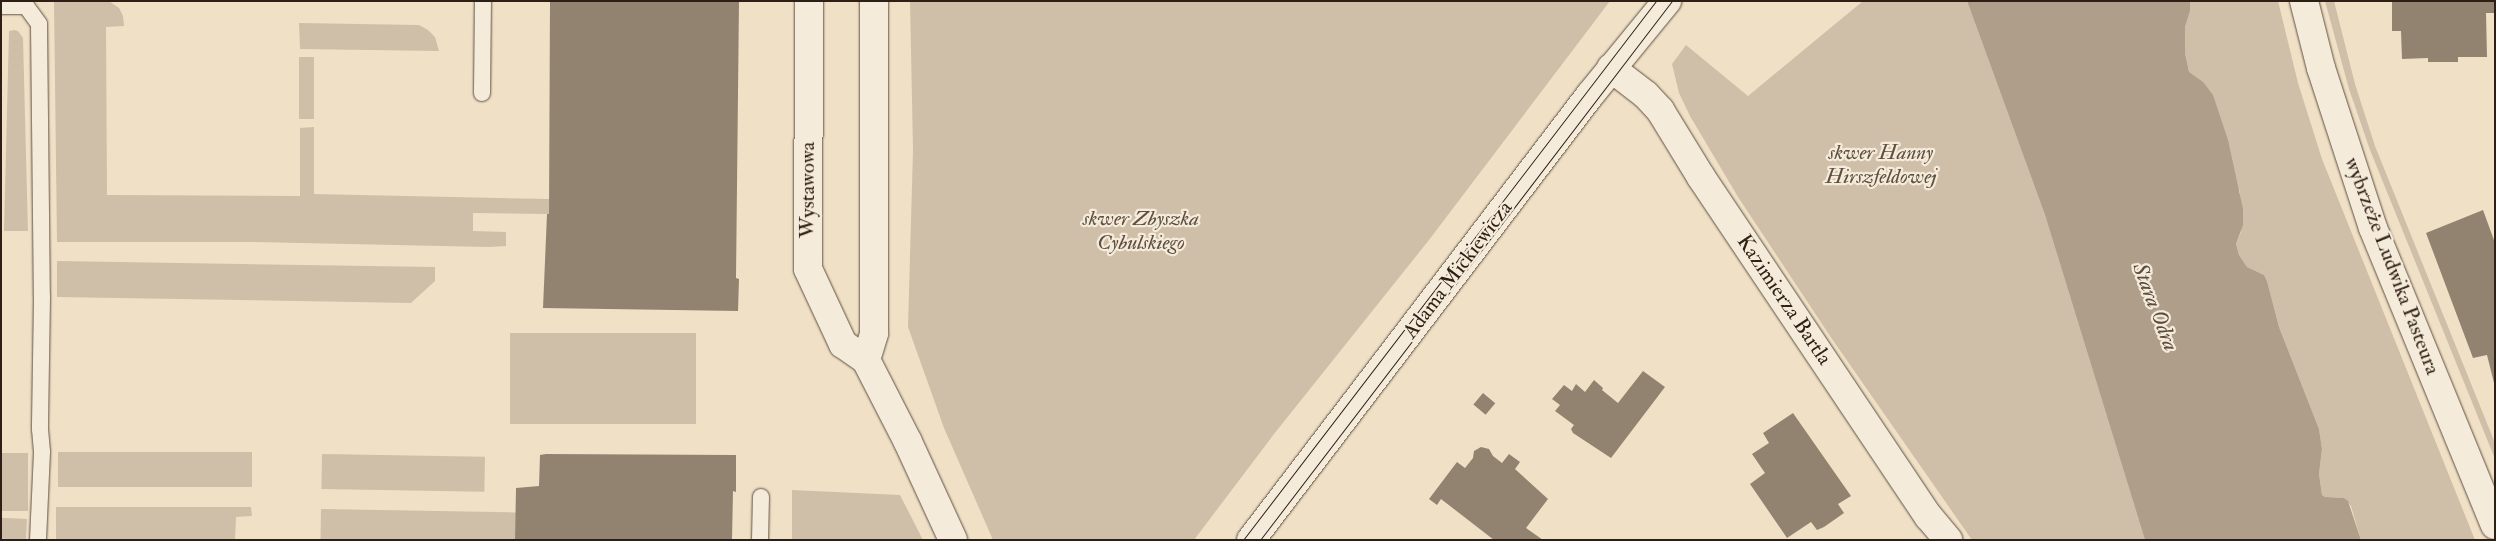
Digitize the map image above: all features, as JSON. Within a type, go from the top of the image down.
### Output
[{"type":"street","name":"Wystawowa","points":[[808,1],[808,269],[843,344],[866,360],[908,442],[953,540]]},
{"type":"street","points":[[866,360],[874,333],[874,1]]},
{"type":"street","name":"wybrzeże Ludwika Pasteura","points":[[2304,1],[2321,68],[2373,228],[2495,525]]},
{"type":"street","name":"Adama Mickiewicza","points":[[1251,540],[1662,4]]},
{"type":"street","name":"Kazimierza Bartla","points":[[1612,68],[1646,95],[1660,110],[1706,185],[1929,517],[1948,540]]},
{"type":"lane","points":[[482,93],[483,1]]},
{"type":"lane","points":[[11,4],[26,6],[39,24],[42,297],[40,429],[42,452],[38,540]]},
{"type":"lane","points":[[760,540],[761,497]]},
{"type":"green space","points":[[54,1],[109,1],[119,8],[123,16],[124,26],[106,27],[107,195],[300,196],[300,128],[314,127],[314,194],[549,199],[549,214],[473,213],[473,231],[506,232],[506,246],[489,247],[253,242],[57,242]]},
{"type":"green space","name":"skwer Zbyszka Cybulskiego","points":[[910,1],[1610,1],[1429,240],[1274,434],[1194,540],[993,540],[944,428],[908,327],[913,150]]},
{"type":"green space","name":"skwer Hanny Hirszfeldowej","points":[[1863,1],[1967,1],[2045,215],[2145,540],[1972,540],[1832,339],[1738,197],[1690,116],[1679,93],[1672,64],[1686,45],[1748,96]]},
{"type":"green space","points":[[2190,1],[2278,1],[2298,83],[2322,159],[2475,540],[2361,540],[2351,506],[2344,498],[2325,497],[2322,495],[2319,474],[2322,449],[2319,429],[2279,327],[2267,281],[2264,275],[2247,267],[2239,255],[2236,244],[2241,232],[2240,192],[2189,72],[2185,53],[2185,27],[2190,11]]},
{"type":"green space","points":[[2325,1],[2334,1],[2355,84],[2375,146],[2495,443],[2495,459],[2370,150],[2349,89]]},
{"type":"green space","points":[[299,23],[419,25],[435,37],[439,51],[300,49]]},
{"type":"green space","points":[[9,31],[18,31],[23,38],[28,231],[4,231]]},
{"type":"green space","points":[[299,57],[314,57],[314,119],[299,119]]},
{"type":"green space","points":[[57,261],[435,267],[435,281],[411,303],[57,297]]},
{"type":"green space","points":[[510,333],[696,333],[696,424],[510,424]]},
{"type":"green space","points":[[58,452],[252,452],[252,487],[58,487]]},
{"type":"green space","points":[[1,453],[28,453],[28,511],[1,511]]},
{"type":"green space","points":[[322,454],[485,457],[484,492],[321,489]]},
{"type":"green space","points":[[792,490],[900,495],[923,540],[792,540]]},
{"type":"green space","points":[[56,507],[251,507],[252,516],[236,517],[235,540],[56,540]]},
{"type":"green space","points":[[321,509],[516,512],[515,540],[320,540]]},
{"type":"green space","points":[[1,518],[27,519],[26,540],[1,539]]},
{"type":"water","name":"Stara Odra","points":[[1967,1],[2190,1],[2190,11],[2185,27],[2185,53],[2189,72],[2203,82],[2213,95],[2228,140],[2243,209],[2243,225],[2236,244],[2239,255],[2247,267],[2264,275],[2267,281],[2279,327],[2319,429],[2322,449],[2319,474],[2322,495],[2325,497],[2344,498],[2348,501],[2361,540],[2145,540],[2045,215]]},
{"type":"building","points":[[550,1],[739,1],[736,278],[739,279],[738,311],[543,308],[547,214],[549,214]]},
{"type":"building","points":[[2392,1],[2495,1],[2495,13],[2486,13],[2487,57],[2458,57],[2458,62],[2428,62],[2428,58],[2402,59],[2401,31],[2392,31]]},
{"type":"building","points":[[2483,210],[2495,243],[2494,383],[2487,355],[2473,358],[2426,233]]},
{"type":"building","points":[[1643,371],[1665,387],[1611,458],[1573,433],[1571,429],[1574,425],[1555,411],[1560,405],[1552,399],[1564,385],[1572,391],[1576,384],[1585,392],[1594,380],[1603,388],[1602,390],[1618,403]]},
{"type":"building","points":[[1483,393],[1495,403],[1486,415],[1473,404]]},
{"type":"building","points":[[1793,413],[1851,496],[1838,504],[1844,513],[1824,527],[1817,530],[1811,522],[1787,538],[1750,484],[1765,473],[1752,454],[1769,443],[1763,433]]},
{"type":"building","points":[[1481,447],[1489,449],[1493,456],[1502,463],[1509,454],[1520,462],[1515,469],[1548,499],[1526,528],[1543,540],[1494,540],[1441,499],[1437,505],[1429,499],[1457,462],[1465,468],[1473,458],[1474,451]]},
{"type":"building","points":[[540,455],[736,455],[736,492],[733,491],[732,540],[515,540],[516,488],[539,486]]},
{"type":"tram line","points":[[1243,540],[1656,1]]},
{"type":"tram line","points":[[1260,540],[1672,1]]}]
